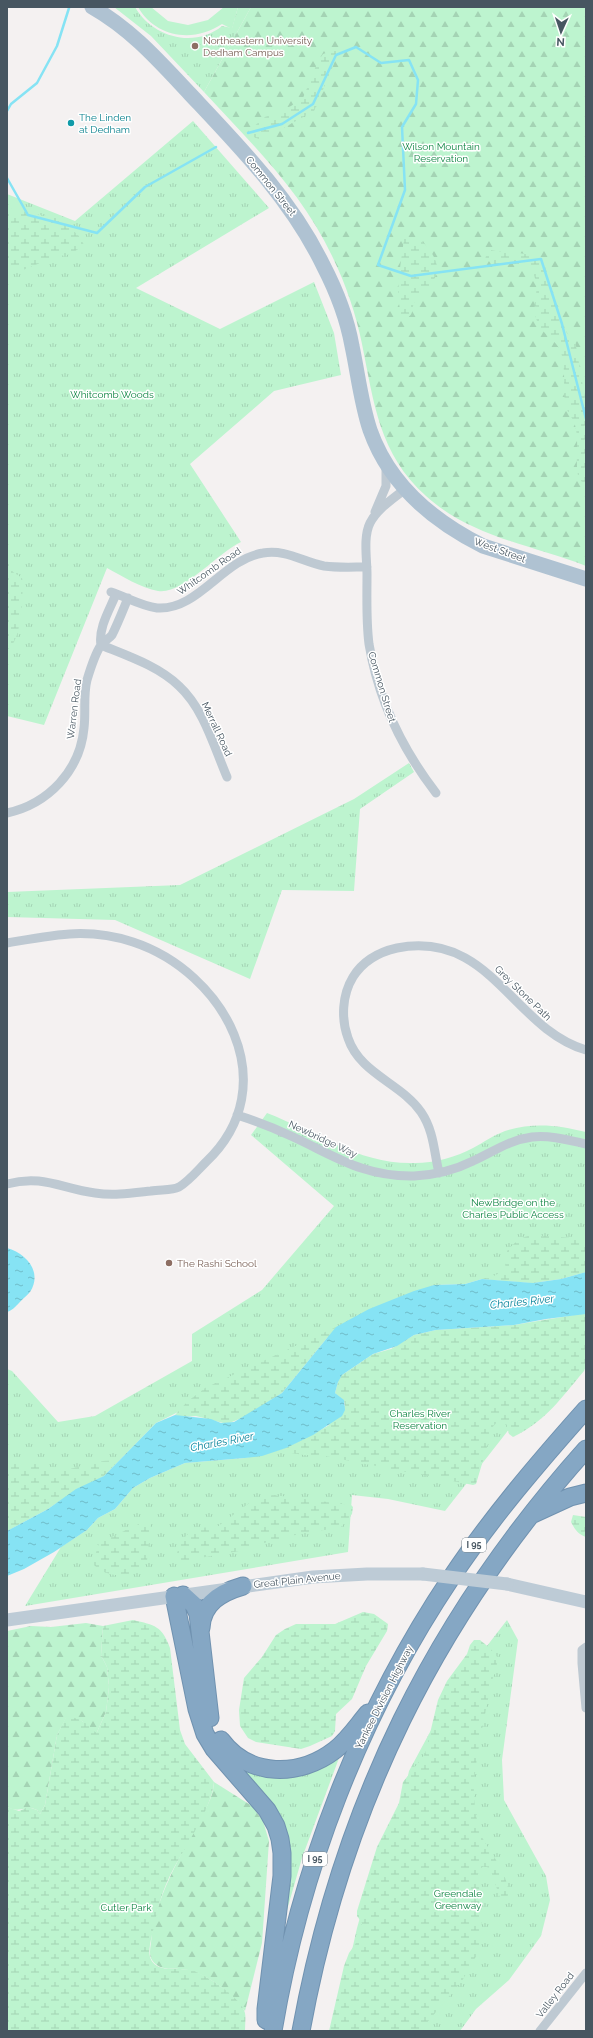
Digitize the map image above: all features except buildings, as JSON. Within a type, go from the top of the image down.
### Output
[{"type":"highway","name":"Yankee Division Highway","points":[[274,2031],[288,1957],[313,1867],[344,1781],[384,1695],[435,1603],[478,1539],[530,1473],[586,1409]]},
{"type":"highway","name":"I 95","points":[[301,2031],[315,1959],[338,1876],[361,1812],[383,1758],[414,1694],[451,1628],[484,1577],[529,1516],[586,1449]]},
{"type":"highway","points":[[529,1516],[570,1497],[586,1492]]},
{"type":"highway","points":[[201,1628],[204,1612],[210,1604],[230,1590],[243,1586]]},
{"type":"highway","points":[[178,1596],[191,1601],[197,1609],[201,1628],[207,1703],[211,1723],[229,1750],[239,1758],[269,1770],[290,1770],[310,1764],[324,1757],[341,1745],[384,1695]]},
{"type":"highway","points":[[178,1596],[197,1709],[205,1734],[214,1749],[267,1810],[276,1826],[280,1839],[282,1872],[266,2009],[267,2031]]},
{"type":"main road","name":"Common Street","points":[[92,7],[128,31],[157,58],[260,172],[299,223],[324,266],[341,306],[352,345],[367,421],[385,462],[405,489]]},
{"type":"main road","name":"West Street","points":[[405,489],[449,528],[483,546],[586,579]]},
{"type":"main road","name":"Great Plain Avenue","points":[[8,1620],[243,1586],[349,1574],[423,1574],[507,1584],[586,1602]]},
{"type":"street","name":"Common Street","points":[[385,462],[387,475],[386,486],[371,521],[367,536],[368,632],[374,667],[390,714],[403,743],[420,772],[436,793]]},
{"type":"street","points":[[371,521],[382,508],[405,489]]},
{"type":"street","name":"Whitcomb Road","points":[[114,593],[153,607],[166,608],[177,605],[194,596],[241,560],[267,552],[287,553],[325,566],[367,567]]},
{"type":"street","name":"Warren Road","points":[[7,813],[26,807],[45,797],[60,784],[76,758],[83,737],[86,686],[101,645],[102,628],[114,593]]},
{"type":"street","name":"Warren Road","points":[[101,645],[112,633],[128,598]]},
{"type":"street","name":"Merrall Road","points":[[101,645],[151,667],[172,680],[184,690],[201,716],[227,777]]},
{"type":"street","points":[[7,943],[60,933],[103,935],[148,948],[181,967],[201,985],[219,1005],[235,1032],[241,1054],[244,1079],[243,1094],[237,1115],[228,1134],[217,1151],[183,1184],[173,1189],[110,1195],[89,1192],[46,1181],[25,1180],[7,1184]]},
{"type":"street","name":"Grey Stone Path","points":[[439,1173],[433,1140],[422,1114],[404,1093],[372,1072],[362,1062],[349,1040],[344,1018],[345,998],[352,979],[365,963],[381,953],[409,946],[434,948],[450,952],[473,962],[487,972],[552,1035],[573,1046],[586,1050]]},
{"type":"street","name":"Newbridge Way","points":[[237,1115],[282,1132],[335,1158],[365,1170],[405,1176],[439,1173],[472,1162],[503,1146],[524,1139],[553,1137],[586,1144]]},
{"type":"street","points":[[586,1647],[582,1650],[586,1708]]},
{"type":"street","name":"Valley Road","points":[[540,2031],[586,1973]]},
{"type":"green space","points":[[114,7],[135,7],[142,17],[152,26],[174,36],[187,38],[199,37],[211,33],[222,26],[232,28],[238,7],[251,7],[204,92],[151,36]]},
{"type":"green space","points":[[138,7],[151,7],[168,21],[188,25],[208,20],[224,7],[238,7],[232,29],[222,24],[200,34],[188,35],[165,31],[146,17]]},
{"type":"green space","name":"Wilson Mountain Reservation","points":[[251,7],[586,7],[586,566],[482,531],[462,521],[444,510],[426,496],[410,480],[398,463],[388,445],[375,407],[360,333],[350,300],[338,268],[321,234],[292,191],[275,170],[204,92]]},
{"type":"green space","points":[[336,51],[336,59],[314,111],[262,140],[248,135],[247,132],[265,117],[291,106],[303,98],[318,61],[323,54]]},
{"type":"green space","name":"Whitcomb Woods","points":[[193,121],[269,208],[136,288],[220,329],[314,282],[334,333],[341,375],[274,391],[190,464],[241,542],[221,555],[189,580],[178,587],[168,590],[158,591],[145,587],[107,568],[44,725],[7,716],[7,194],[75,221]]},
{"type":"green space","points":[[7,208],[61,219],[80,237],[84,245],[71,254],[55,257],[23,270],[7,269]]},
{"type":"green space","points":[[406,237],[419,240],[429,249],[436,262],[437,273],[432,283],[415,301],[411,315],[406,318],[402,317],[398,288],[404,239]]},
{"type":"green space","points":[[491,250],[526,254],[544,263],[564,326],[567,333],[575,340],[586,404],[586,484],[579,480],[577,439],[574,422],[565,403],[561,352],[556,344],[539,326],[535,313],[537,286],[535,279],[532,272],[525,264],[495,264],[485,259],[488,251]]},
{"type":"green space","points":[[7,557],[13,572],[22,578],[23,583],[20,620],[16,638],[7,650]]},
{"type":"green space","points":[[409,763],[414,772],[360,809],[354,891],[282,890],[250,979],[115,920],[7,917],[7,892],[180,885],[354,799]]},
{"type":"green space","name":"NewBridge on the Charles Public Access","points":[[267,1113],[357,1153],[376,1159],[395,1162],[422,1163],[445,1159],[473,1148],[505,1131],[526,1126],[555,1126],[586,1132],[586,1272],[533,1283],[482,1279],[465,1284],[434,1285],[156,1423],[104,1476],[7,1531],[7,1369],[12,1371],[58,1422],[95,1416],[192,1361],[192,1334],[262,1290],[334,1206],[251,1135]]},
{"type":"green space","points":[[532,1235],[586,1239],[586,1272],[561,1279],[533,1283],[482,1279],[502,1271],[506,1264],[507,1251],[518,1240]]},
{"type":"green space","name":"Charles River Reservation","points":[[586,1314],[510,1428],[445,1511],[388,1499],[352,1495],[348,1552],[25,1606],[61,1547],[87,1530],[98,1518],[115,1509],[133,1488],[150,1478],[185,1463],[245,1458],[286,1448],[328,1426]]},
{"type":"green space","points":[[586,1314],[586,1366],[584,1371],[560,1400],[535,1424],[525,1431],[513,1437],[509,1434],[506,1423],[499,1421],[495,1424],[492,1428],[476,1484],[473,1485],[325,1456],[304,1455],[278,1451],[313,1435],[328,1426],[345,1405],[344,1401],[335,1393],[339,1378],[342,1375],[373,1354],[391,1349],[414,1335],[436,1330],[514,1325]]},
{"type":"green space","points":[[336,1327],[282,1393],[244,1417],[227,1424],[196,1416],[181,1417],[175,1415],[188,1401],[205,1388]]},
{"type":"green space","points":[[119,1460],[104,1476],[76,1489],[48,1509],[7,1531],[7,1464],[36,1462],[53,1471],[61,1471],[103,1461]]},
{"type":"green space","points":[[273,1495],[351,1505],[353,1507],[352,1514],[340,1528],[308,1532],[274,1540],[239,1551],[179,1561],[176,1556],[181,1541],[194,1528],[217,1527],[256,1498]]},
{"type":"green space","points":[[573,1515],[586,1517],[586,1537],[579,1533],[571,1522]]},
{"type":"green space","points":[[145,1521],[151,1523],[147,1561],[142,1567],[129,1574],[114,1575],[100,1570],[94,1565],[94,1559],[99,1543]]},
{"type":"green space","points":[[363,1612],[374,1614],[388,1624],[387,1631],[366,1666],[352,1699],[336,1714],[335,1731],[332,1736],[301,1749],[256,1742],[248,1738],[240,1726],[239,1710],[244,1678],[262,1657],[276,1635],[296,1624],[335,1624]]},
{"type":"green space","name":"Cutler Park","points":[[133,1620],[147,1623],[157,1628],[161,1631],[167,1641],[170,1648],[180,1730],[185,1744],[214,1782],[208,1805],[202,1818],[173,1869],[163,1891],[151,1938],[150,1957],[157,1966],[168,1969],[191,1970],[205,1976],[222,1987],[242,2007],[245,2013],[245,2031],[7,2031],[7,1807],[19,1811],[28,1807],[37,1810],[40,1814],[45,1805],[57,1735],[66,1717],[79,1719],[97,1732],[106,1712],[109,1687],[107,1667],[101,1655],[103,1626]]},
{"type":"green space","name":"Greendale Greenway","points":[[507,1620],[518,1640],[502,1760],[504,1800],[546,1876],[550,1900],[541,1936],[509,1980],[476,2009],[460,2031],[334,2031],[357,1928],[369,1886],[405,1789],[409,1771],[430,1732],[480,1655]]},
{"type":"green space","points":[[86,1623],[103,1626],[101,1655],[107,1667],[109,1687],[106,1712],[97,1732],[95,1733],[82,1721],[66,1718],[57,1735],[45,1805],[40,1814],[37,1810],[31,1808],[17,1810],[7,1807],[7,1631],[31,1626],[51,1627]]},
{"type":"green space","name":"Greendale Greenway","points":[[474,1640],[480,1640],[494,1652],[497,1657],[497,1666],[491,1684],[479,1746],[475,1771],[474,1795],[475,1810],[482,1837],[500,1867],[507,1883],[507,1900],[503,1903],[501,1901],[490,1868],[483,1866],[478,1874],[482,1915],[479,1951],[462,1981],[420,2031],[329,2031],[344,1966],[349,1953],[361,1936],[362,1923],[357,1916],[357,1911],[377,1847],[399,1803],[403,1782],[425,1754],[438,1700],[447,1681],[467,1654],[470,1645]]},
{"type":"green space","points":[[335,1756],[339,1758],[302,1858],[287,1910],[283,1910],[288,1855],[232,1758],[245,1766]]},
{"type":"green space","points":[[214,1782],[252,1806],[263,1821],[269,1841],[262,1943],[245,2011],[234,1998],[215,1982],[192,1971],[160,1967],[152,1960],[150,1954],[153,1928],[160,1900],[191,1835],[209,1803]]},
{"type":"water","points":[[7,1248],[20,1254],[26,1259],[30,1264],[35,1277],[34,1285],[30,1292],[14,1308],[7,1312]]},
{"type":"water","name":"Charles River","points":[[586,1272],[586,1314],[514,1325],[436,1330],[414,1335],[397,1346],[373,1354],[342,1375],[335,1393],[344,1400],[345,1410],[342,1416],[313,1435],[286,1448],[262,1456],[185,1463],[150,1478],[133,1488],[115,1509],[98,1518],[87,1530],[54,1552],[24,1569],[7,1576],[7,1531],[48,1509],[76,1489],[104,1476],[156,1423],[175,1415],[211,1419],[221,1423],[234,1422],[282,1393],[336,1327],[369,1309],[414,1291],[434,1285],[465,1284],[482,1279],[533,1283],[561,1279]]},
{"type":"waterway","points":[[7,111],[11,104],[37,83],[57,46],[69,8]]},
{"type":"waterway","points":[[248,133],[282,124],[313,104],[336,55],[356,47],[381,63],[409,60],[418,80],[416,104],[402,127],[405,190],[378,265],[411,276],[541,259],[562,324],[586,419]]},
{"type":"waterway","points":[[7,178],[28,215],[97,233],[145,187],[216,147]]},
{"type":"place","name":"Northeastern University Dedham Campus","points":[[195,46]]},
{"type":"place","name":"The Linden at Dedham","points":[[71,123]]},
{"type":"place","name":"The Rashi School","points":[[169,1263]]}]
